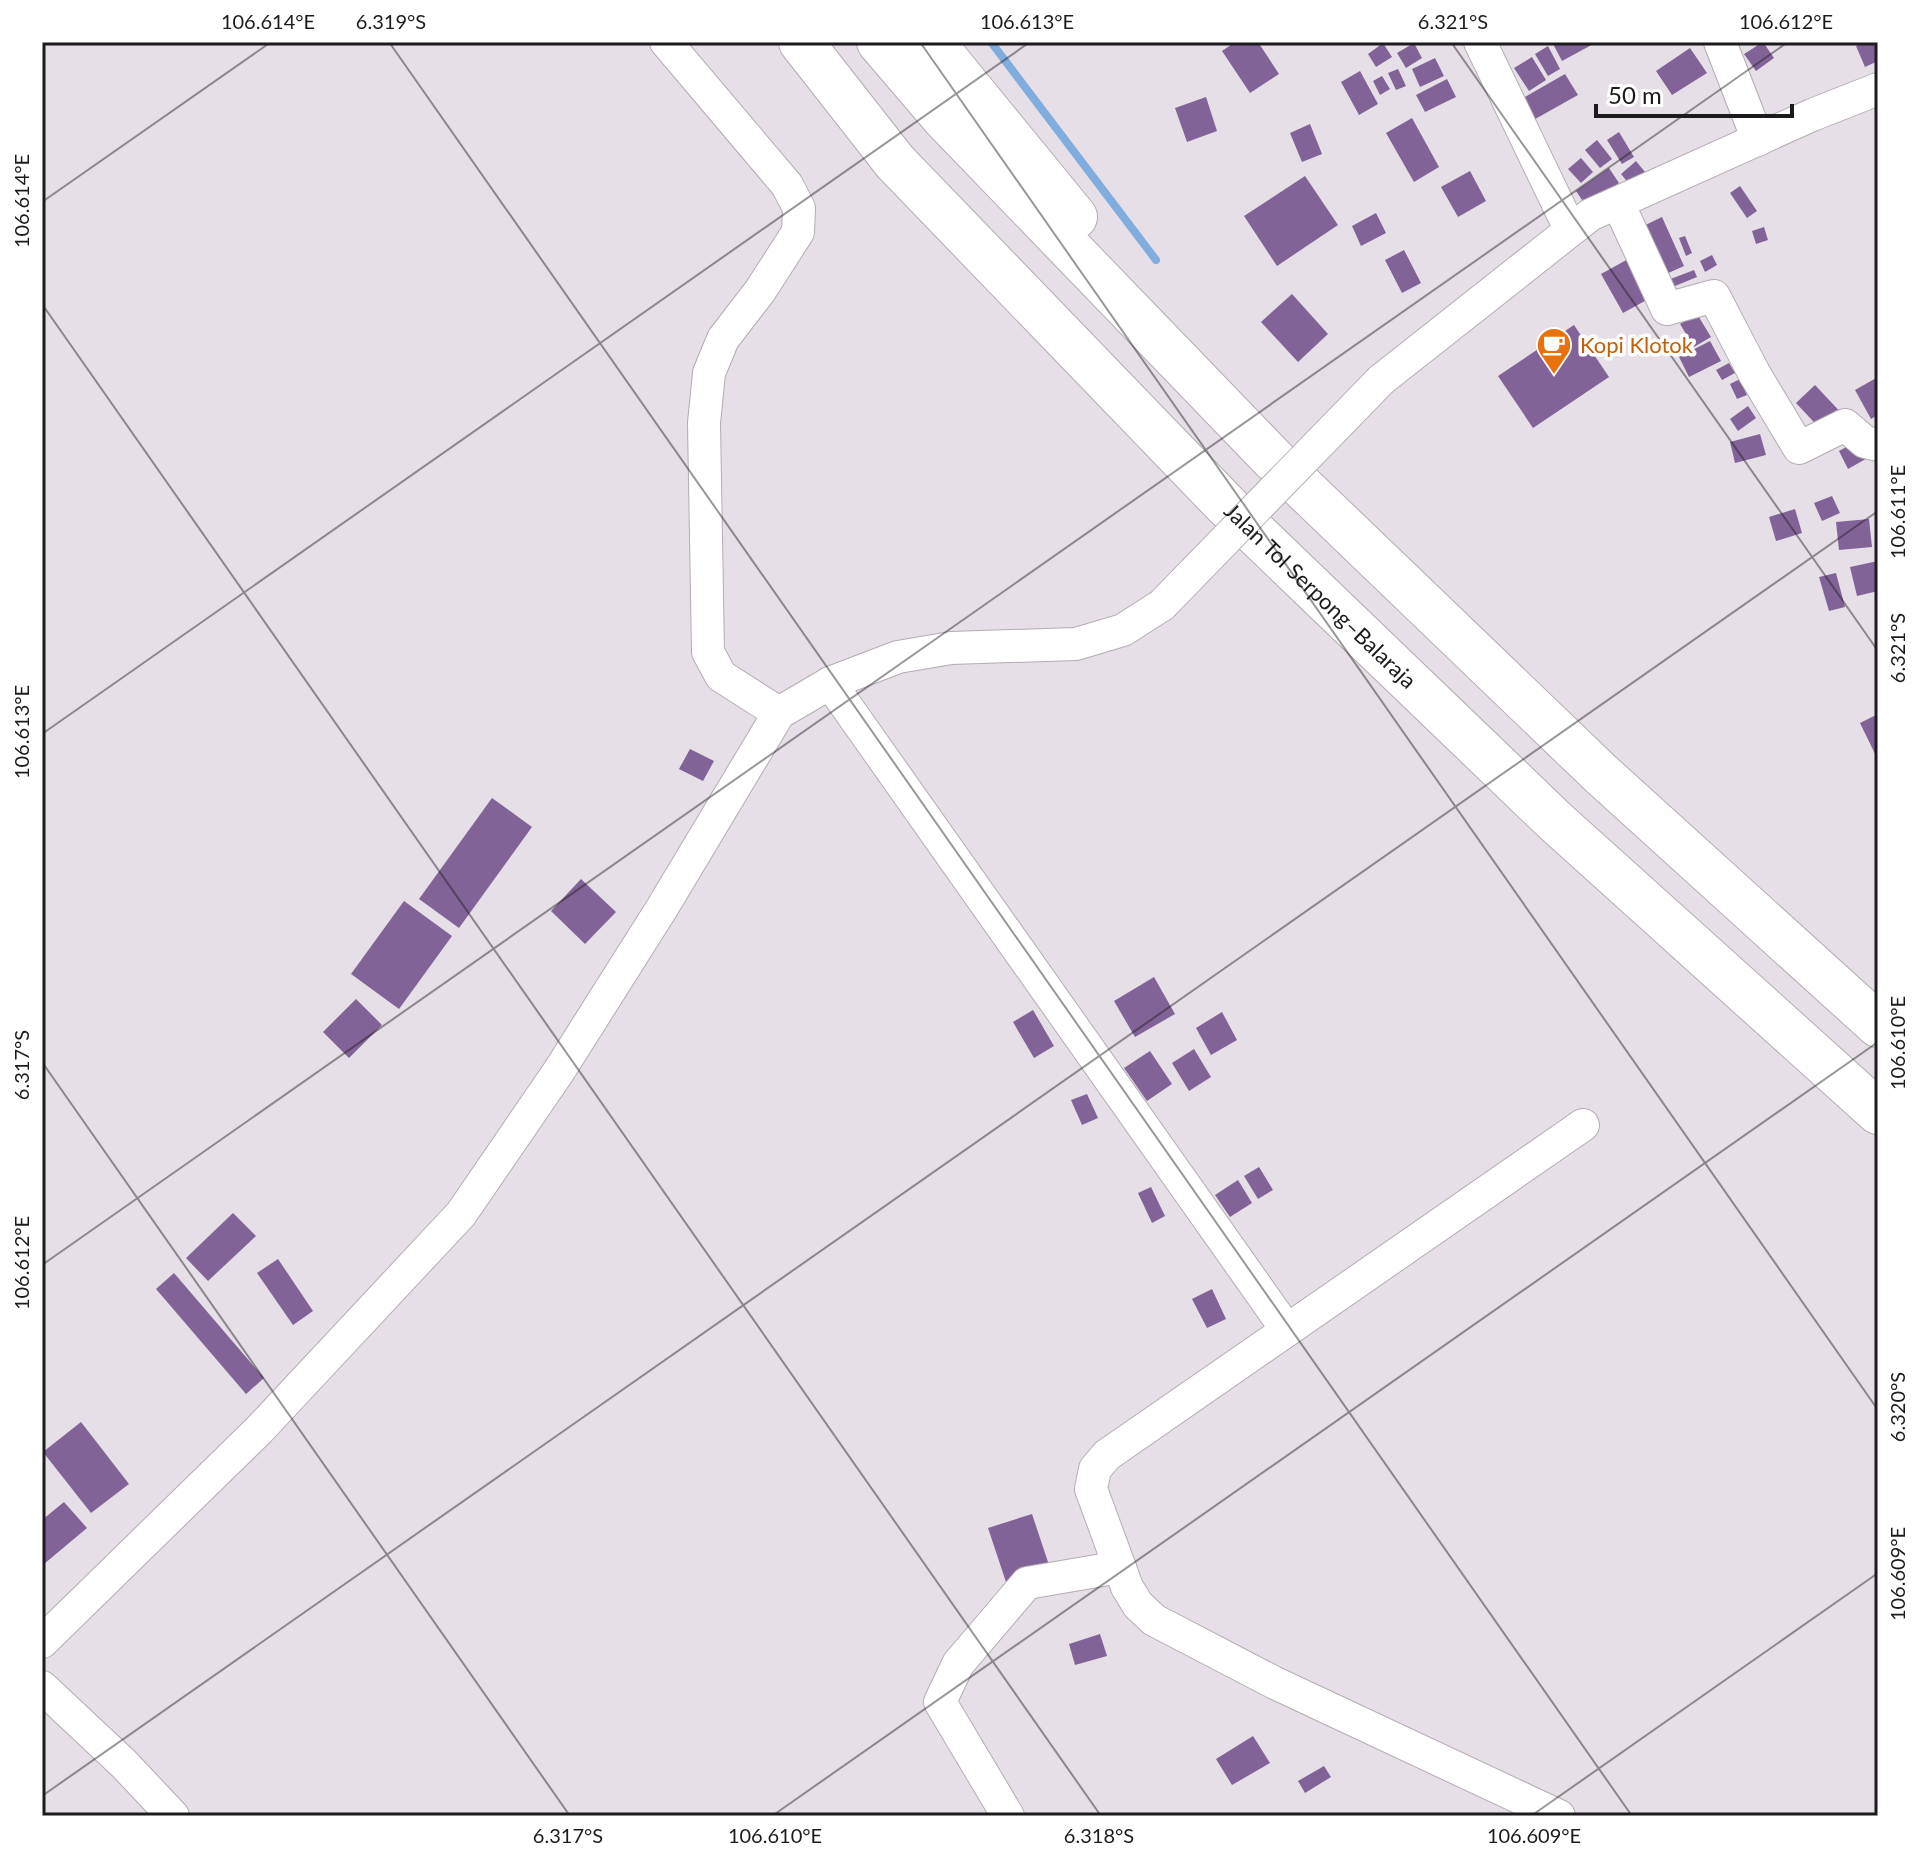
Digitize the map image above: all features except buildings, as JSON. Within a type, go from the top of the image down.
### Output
[{"type":"highway","name":"Jalan Tol Serpong–Balaraja","points":[[801,42],[895,162],[1226,505],[1555,821],[1878,1112]]},
{"type":"highway","points":[[879,42],[944,118],[1273,459],[1601,774],[1878,1025]]},
{"type":"highway","points":[[932,42],[1273,459]]},
{"type":"street","points":[[666,42],[787,185],[799,208],[798,232],[760,291],[723,339],[709,373],[704,423],[708,652],[721,676],[779,713]]},
{"type":"street","points":[[1480,42],[1570,229]]},
{"type":"street","points":[[1720,42],[1758,140]]},
{"type":"street","points":[[42,1642],[259,1430],[466,1207],[567,1058],[779,713],[830,683],[898,657],[951,648],[1076,644],[1123,630],[1162,605],[1381,380],[1570,229],[1590,215],[1878,89]]},
{"type":"street","points":[[1618,203],[1667,309],[1714,296],[1754,373],[1799,448],[1845,425],[1865,442],[1878,445]]},
{"type":"street","points":[[830,683],[1287,1330]]},
{"type":"street","points":[[1559,1816],[1275,1683],[1154,1620],[1138,1605],[1120,1567],[1091,1489],[1095,1469],[1107,1455],[1583,1125]]},
{"type":"street","points":[[1008,1816],[940,1702],[958,1664],[1027,1583],[1120,1567]]},
{"type":"street","points":[[42,1687],[124,1764],[173,1816]]},
{"type":"waterway","points":[[991,42],[1156,260]]},
{"type":"place","name":"Kopi Klotok","points":[[1554,376]]}]
